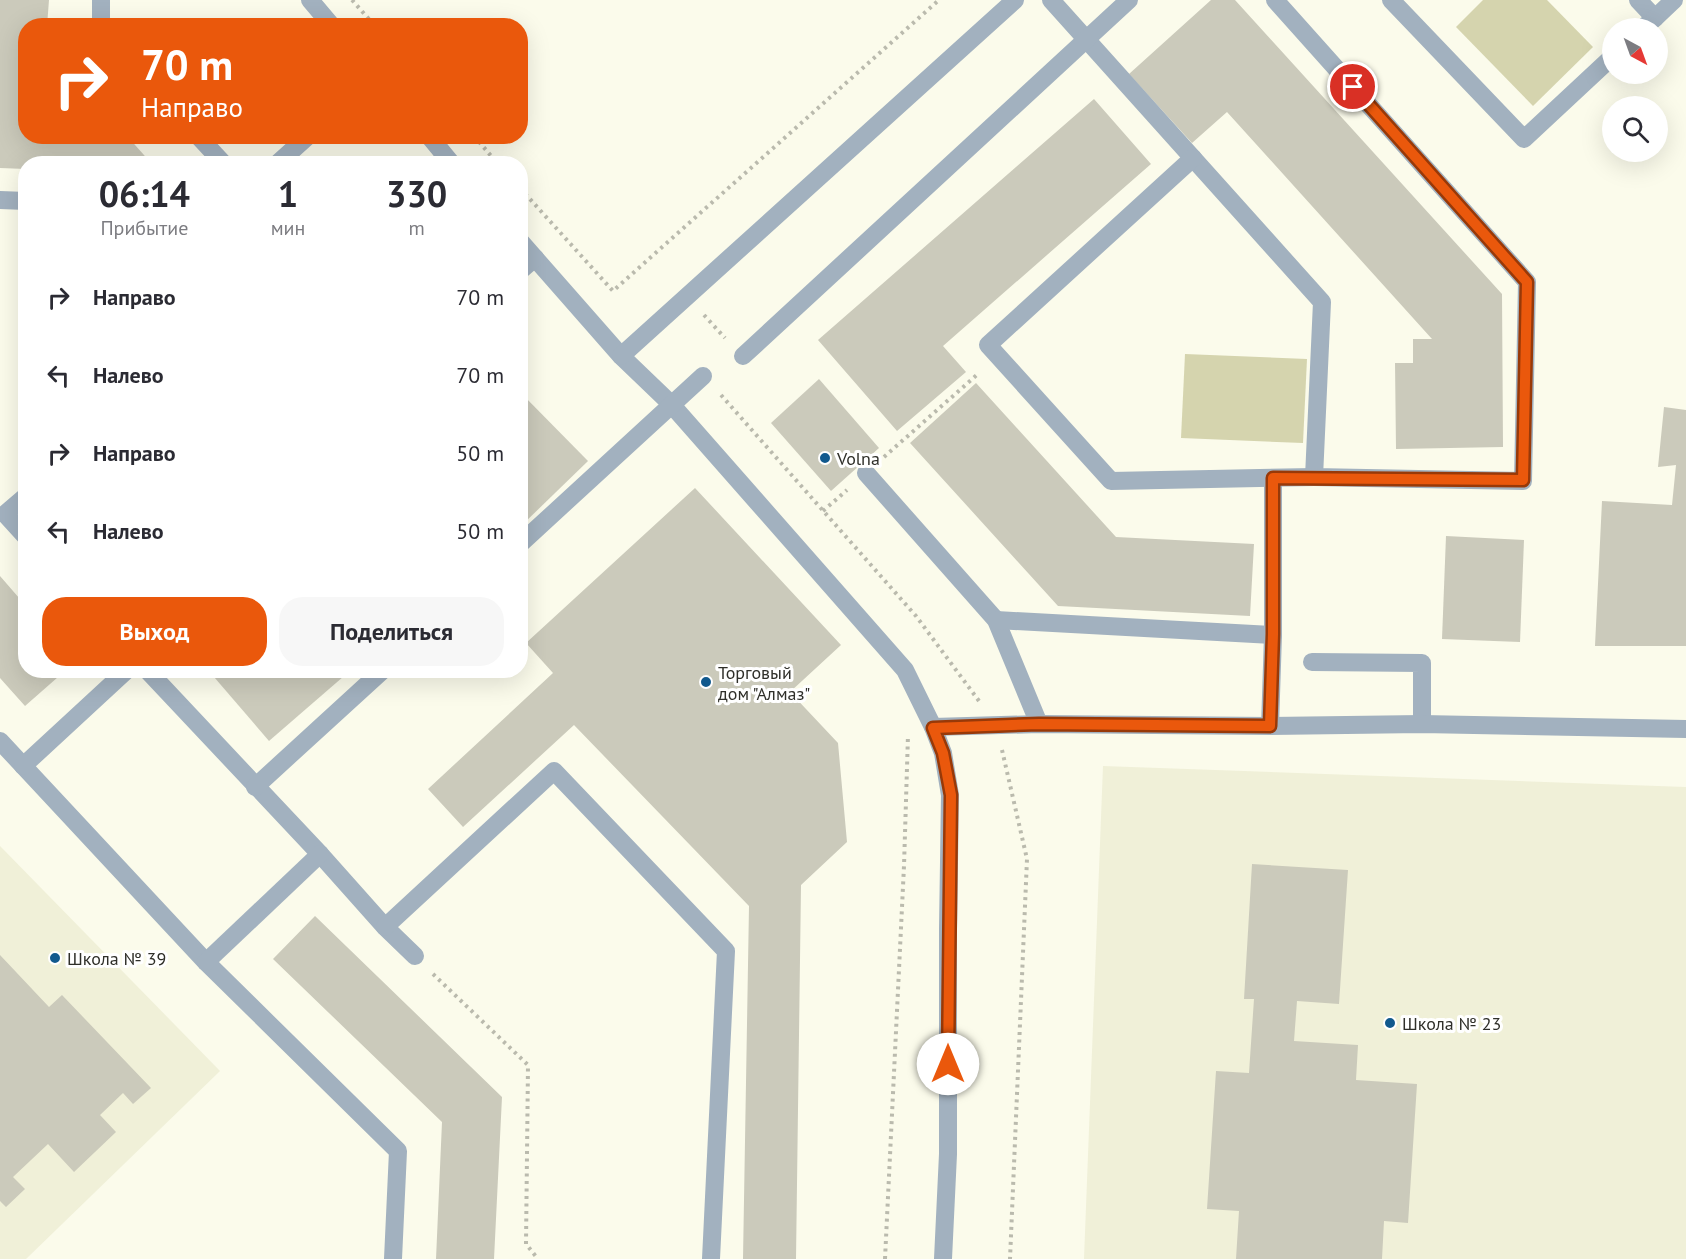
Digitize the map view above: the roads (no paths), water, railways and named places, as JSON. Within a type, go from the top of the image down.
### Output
[{"type":"street","points":[[101,0],[101,18]]},
{"type":"street","points":[[310,0],[325,18]]},
{"type":"street","points":[[621,356],[1015,0]]},
{"type":"street","points":[[1052,0],[1322,302],[1314,477]]},
{"type":"street","points":[[743,356],[1130,0]]},
{"type":"street","points":[[1193,158],[988,345],[1111,481],[1314,477],[1523,480],[1527,282],[1275,0]]},
{"type":"street","points":[[1391,0],[1524,139],[1602,66]]},
{"type":"street","points":[[1638,0],[1647,18]]},
{"type":"street","points":[[1654,18],[1674,0]]},
{"type":"street","points":[[205,144],[217,156]]},
{"type":"street","points":[[286,156],[299,144]]},
{"type":"street","points":[[436,144],[445,156]]},
{"type":"street","points":[[0,200],[18,201]]},
{"type":"street","points":[[528,250],[621,356],[671,405],[905,670],[933,728],[943,753],[951,795],[948,929],[948,1154],[943,1259]]},
{"type":"street","points":[[528,264],[535,258]]},
{"type":"street","points":[[528,537],[704,376]]},
{"type":"street","points":[[866,473],[996,620],[1039,724]]},
{"type":"street","points":[[1270,726],[1273,634],[1273,478]]},
{"type":"street","points":[[18,503],[5,514],[18,528]]},
{"type":"street","points":[[996,620],[1273,634]]},
{"type":"street","points":[[1312,662],[1422,663],[1422,724]]},
{"type":"street","points":[[23,766],[118,678]]},
{"type":"street","points":[[154,678],[255,788],[320,854],[385,927],[415,956]]},
{"type":"street","points":[[255,788],[373,678]]},
{"type":"street","points":[[933,728],[1039,724],[1270,726],[1422,724],[1686,729]]},
{"type":"street","points":[[0,741],[206,962],[398,1151],[393,1259]]},
{"type":"street","points":[[385,927],[554,771],[726,951],[711,1259]]},
{"type":"street","points":[[206,962],[320,854]]},
{"type":"place","name":"Volna","points":[[825,458]]},
{"type":"place","name":"Торговый дом \"Алмаз\"","points":[[706,682]]},
{"type":"place","name":"Школа № 39","points":[[55,958]]},
{"type":"place","name":"Школа № 23","points":[[1390,1023]]}]
